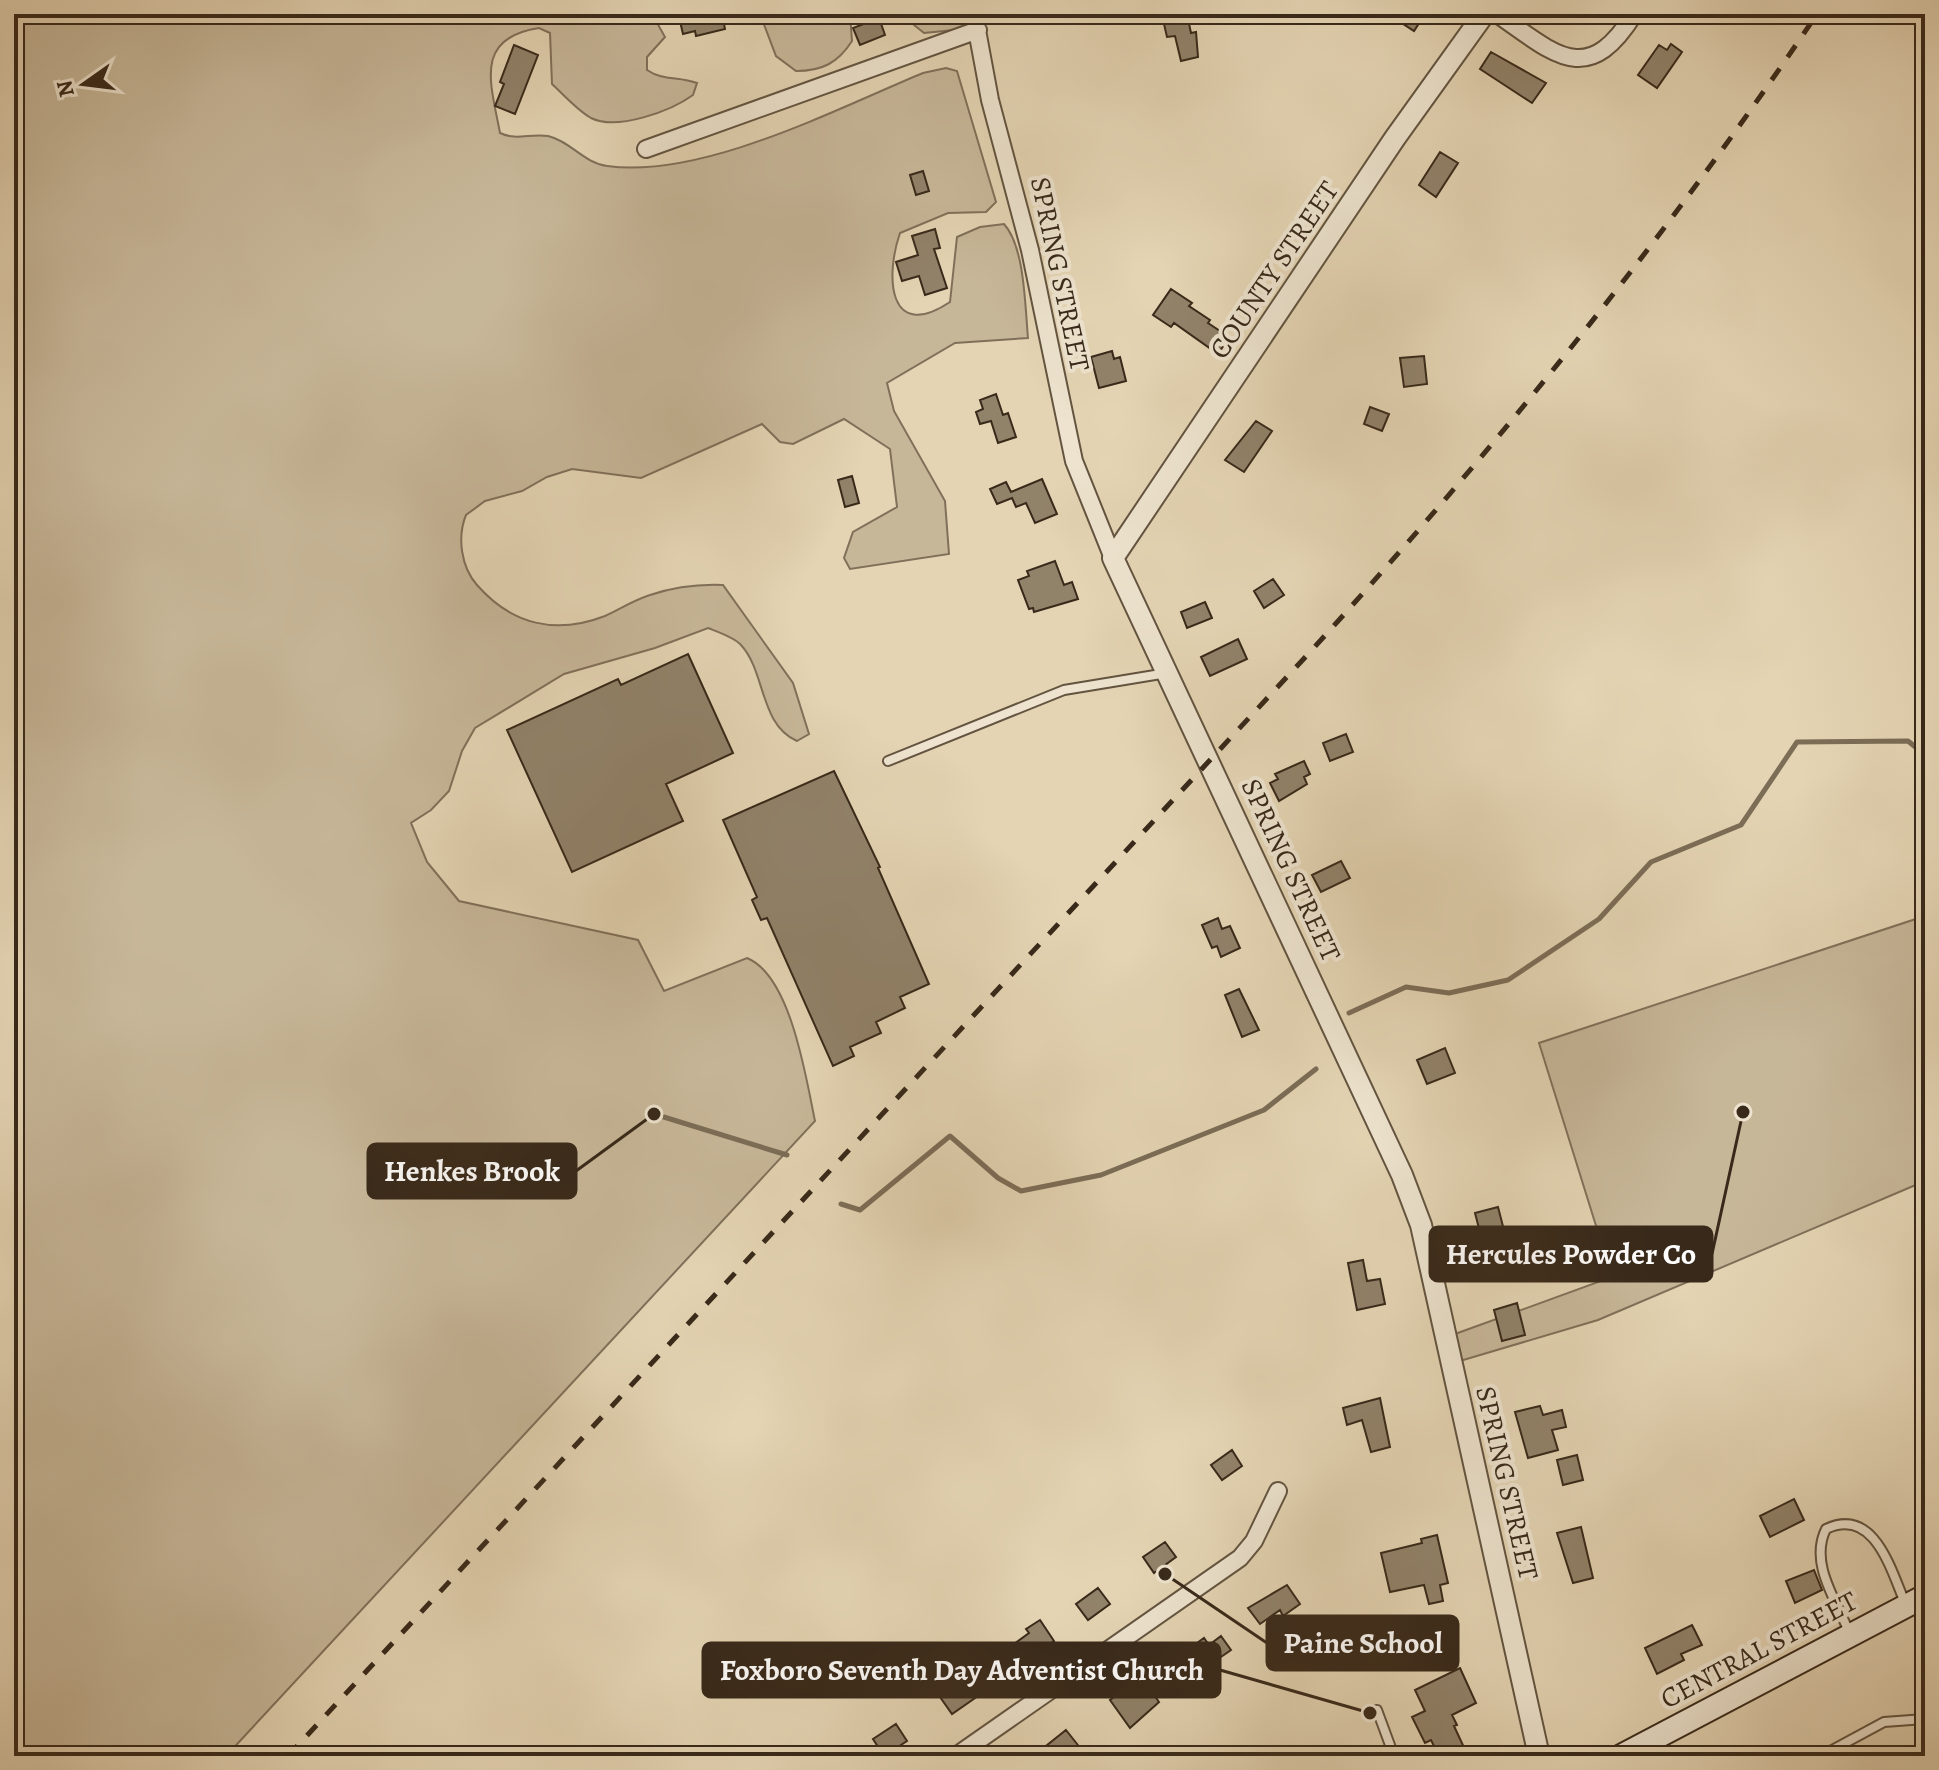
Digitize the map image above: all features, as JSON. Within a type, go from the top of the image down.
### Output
[{"type":"main road","name":"CENTRAL STREET","points":[[1621,1756],[1916,1601]]},
{"type":"street","name":"COUNTY STREET","points":[[1113,558],[1395,138],[1484,14]]},
{"type":"street","points":[[1497,14],[1561,56],[1578,59],[1604,52],[1616,42],[1634,14]]},
{"type":"street","name":"SPRING STREET","points":[[976,22],[990,100],[1030,250],[1074,461],[1113,558],[1402,1175],[1421,1225],[1539,1756]]},
{"type":"street","points":[[646,149],[976,22]]},
{"type":"street","points":[[956,1756],[1240,1558],[1254,1541],[1278,1491]]},
{"type":"lane","points":[[888,761],[1064,690],[1168,673]]},
{"type":"lane","points":[[1851,1635],[1822,1568],[1819,1553],[1826,1529],[1840,1522],[1858,1526],[1873,1536],[1916,1601]]},
{"type":"lane","points":[[1377,1710],[1394,1756]]},
{"type":"lane","points":[[1821,1756],[1884,1722],[1925,1719]]},
{"type":"shaded area","points":[[14,14],[652,14],[665,37],[647,57],[647,70],[659,76],[697,83],[693,95],[658,113],[615,122],[586,115],[552,84],[550,33],[539,28],[518,33],[504,42],[495,53],[491,66],[500,133],[548,136],[591,161],[607,166],[644,167],[726,152],[810,122],[923,73],[946,68],[957,71],[996,202],[986,212],[948,213],[900,233],[893,268],[896,299],[903,310],[914,315],[929,313],[950,302],[957,237],[980,227],[1004,224],[1016,247],[1023,278],[1028,338],[955,343],[887,383],[894,411],[945,501],[949,554],[850,569],[844,558],[853,532],[897,507],[890,449],[844,419],[793,444],[780,442],[762,424],[641,478],[572,469],[547,477],[522,491],[485,501],[466,515],[462,552],[472,578],[505,609],[536,623],[569,625],[587,622],[659,592],[723,585],[793,683],[809,734],[797,741],[785,733],[769,710],[755,669],[741,645],[708,628],[655,648],[564,674],[475,728],[462,751],[449,791],[431,810],[411,823],[427,862],[459,901],[638,940],[664,991],[747,958],[762,968],[775,985],[794,1030],[815,1121],[226,1756],[14,1756]]},
{"type":"shaded area","points":[[760,14],[850,14],[852,41],[841,55],[828,64],[796,71],[776,56]]},
{"type":"shaded area","points":[[911,14],[961,14],[964,29],[924,33],[914,25]]},
{"type":"shaded area","points":[[1925,916],[1925,1181],[1598,1320],[1460,1361],[1455,1334],[1612,1277],[1539,1043]]},
{"type":"building","points":[[722,14],[725,29],[696,36],[695,31],[683,34],[679,17]]},
{"type":"building","points":[[1167,14],[1187,14],[1191,33],[1196,32],[1198,57],[1181,61],[1175,36],[1167,37],[1164,24],[1169,23]]},
{"type":"building","points":[[1388,14],[1425,14],[1414,31]]},
{"type":"building","points":[[879,18],[885,35],[860,45],[853,28]]},
{"type":"building","points":[[1671,44],[1682,52],[1657,88],[1638,75],[1659,45],[1667,50]]},
{"type":"building","points":[[514,45],[538,55],[515,114],[495,106]]},
{"type":"building","points":[[1491,52],[1546,83],[1532,103],[1480,69]]},
{"type":"building","points":[[1440,152],[1458,163],[1436,197],[1419,185]]},
{"type":"building","points":[[923,171],[929,191],[916,195],[910,175]]},
{"type":"building","points":[[935,229],[940,248],[934,249],[947,288],[925,295],[919,276],[902,281],[896,262],[918,255],[912,236]]},
{"type":"building","points":[[1171,289],[1192,303],[1189,306],[1210,320],[1208,323],[1229,337],[1218,354],[1174,323],[1171,327],[1153,315]]},
{"type":"building","points":[[1112,351],[1114,359],[1120,357],[1126,381],[1099,388],[1091,357]]},
{"type":"building","points":[[1424,356],[1427,384],[1404,387],[1400,358]]},
{"type":"building","points":[[996,394],[1003,415],[1008,413],[1016,437],[998,443],[991,421],[980,424],[976,412],[983,409],[980,400]]},
{"type":"building","points":[[1370,407],[1389,414],[1382,431],[1364,424]]},
{"type":"building","points":[[1256,421],[1272,431],[1244,472],[1225,460]]},
{"type":"building","points":[[852,476],[859,503],[845,507],[838,480]]},
{"type":"building","points":[[1042,479],[1057,514],[1035,523],[1026,503],[1016,507],[1012,498],[997,504],[990,489],[1006,482],[1011,492]]},
{"type":"building","points":[[1055,561],[1064,585],[1072,582],[1078,599],[1034,612],[1033,608],[1029,609],[1018,580],[1029,576],[1027,571]]},
{"type":"building","points":[[1273,579],[1284,595],[1264,608],[1254,591]]},
{"type":"building","points":[[1205,602],[1212,618],[1187,628],[1181,612]]},
{"type":"building","points":[[1238,639],[1247,659],[1210,676],[1201,657]]},
{"type":"building","points":[[688,654],[733,753],[666,784],[683,821],[572,872],[507,730],[618,679],[621,685]]},
{"type":"building","points":[[1346,734],[1353,752],[1330,761],[1323,743]]},
{"type":"building","points":[[1304,761],[1310,774],[1304,777],[1307,784],[1279,801],[1270,783],[1278,779],[1275,774]]},
{"type":"building","points":[[834,771],[880,867],[929,984],[900,997],[905,1008],[876,1022],[881,1033],[850,1047],[854,1056],[833,1066],[767,918],[761,920],[752,900],[757,897],[723,820]]},
{"type":"building","points":[[1341,861],[1350,878],[1321,892],[1312,875]]},
{"type":"building","points":[[1218,918],[1222,929],[1230,926],[1240,948],[1221,957],[1217,946],[1212,948],[1202,925]]},
{"type":"building","points":[[1239,989],[1259,1030],[1242,1037],[1225,995]]},
{"type":"building","points":[[1445,1048],[1455,1073],[1427,1084],[1417,1060]]},
{"type":"building","points":[[1498,1207],[1506,1238],[1483,1244],[1475,1213]]},
{"type":"building","points":[[1363,1260],[1367,1281],[1380,1279],[1385,1304],[1357,1310],[1348,1263]]},
{"type":"building","points":[[1517,1303],[1525,1335],[1502,1341],[1494,1310]]},
{"type":"building","points":[[1380,1398],[1390,1447],[1371,1452],[1362,1420],[1347,1425],[1343,1408]]},
{"type":"building","points":[[1540,1406],[1543,1415],[1562,1410],[1566,1427],[1552,1430],[1558,1450],[1528,1458],[1515,1412]]},
{"type":"building","points":[[1232,1450],[1242,1466],[1222,1480],[1211,1465]]},
{"type":"building","points":[[1577,1455],[1583,1480],[1563,1485],[1557,1460]]},
{"type":"building","points":[[1794,1499],[1804,1520],[1770,1537],[1760,1516]]},
{"type":"building","points":[[1581,1527],[1593,1578],[1573,1583],[1557,1533]]},
{"type":"building","points":[[1437,1535],[1448,1583],[1440,1585],[1443,1601],[1429,1604],[1424,1585],[1390,1592],[1381,1553],[1422,1543],[1421,1539]]},
{"type":"building","points":[[1165,1542],[1176,1557],[1154,1573],[1143,1557]]},
{"type":"building","points":[[1814,1570],[1822,1590],[1795,1603],[1786,1581]]},
{"type":"building","points":[[1287,1585],[1300,1604],[1283,1616],[1280,1610],[1260,1624],[1248,1608]]},
{"type":"building","points":[[1098,1588],[1110,1604],[1088,1620],[1076,1604]]},
{"type":"building","points":[[1040,1620],[1054,1641],[1022,1664],[1010,1647],[1029,1633],[1026,1629]]},
{"type":"building","points":[[1692,1625],[1702,1645],[1681,1654],[1684,1660],[1657,1674],[1645,1648]]},
{"type":"building","points":[[1221,1636],[1231,1650],[1218,1659],[1214,1654],[1193,1670],[1182,1654],[1204,1638],[1209,1645]]},
{"type":"building","points":[[1460,1668],[1476,1703],[1452,1715],[1468,1756],[1439,1756],[1431,1740],[1425,1743],[1412,1717],[1425,1711],[1415,1690]]},
{"type":"building","points":[[976,1672],[988,1689],[952,1714],[940,1697]]},
{"type":"building","points":[[1132,1684],[1141,1696],[1150,1689],[1159,1702],[1130,1728],[1110,1700]]},
{"type":"building","points":[[896,1724],[907,1741],[884,1756],[873,1739]]},
{"type":"building","points":[[1066,1730],[1081,1749],[1072,1756],[1054,1756],[1046,1746]]},
{"type":"waterway","points":[[1349,1013],[1406,987],[1449,993],[1508,980],[1599,919],[1651,862],[1741,825],[1797,742],[1908,741],[1925,755]]},
{"type":"waterway","points":[[841,1204],[860,1210],[950,1136],[998,1178],[1021,1191],[1101,1175],[1264,1110],[1316,1069]]},
{"type":"waterway","points":[[654,1114],[787,1155]]},
{"type":"railway","points":[[288,1756],[1378,576],[1511,421],[1638,262],[1817,14]]},
{"type":"place","name":"Hercules Powder Co","points":[[1743,1112]]},
{"type":"place","name":"Henkes Brook","points":[[654,1114]]},
{"type":"place","name":"Paine School","points":[[1165,1574]]},
{"type":"place","name":"Foxboro Seventh Day Adventist Church","points":[[1370,1713]]}]
